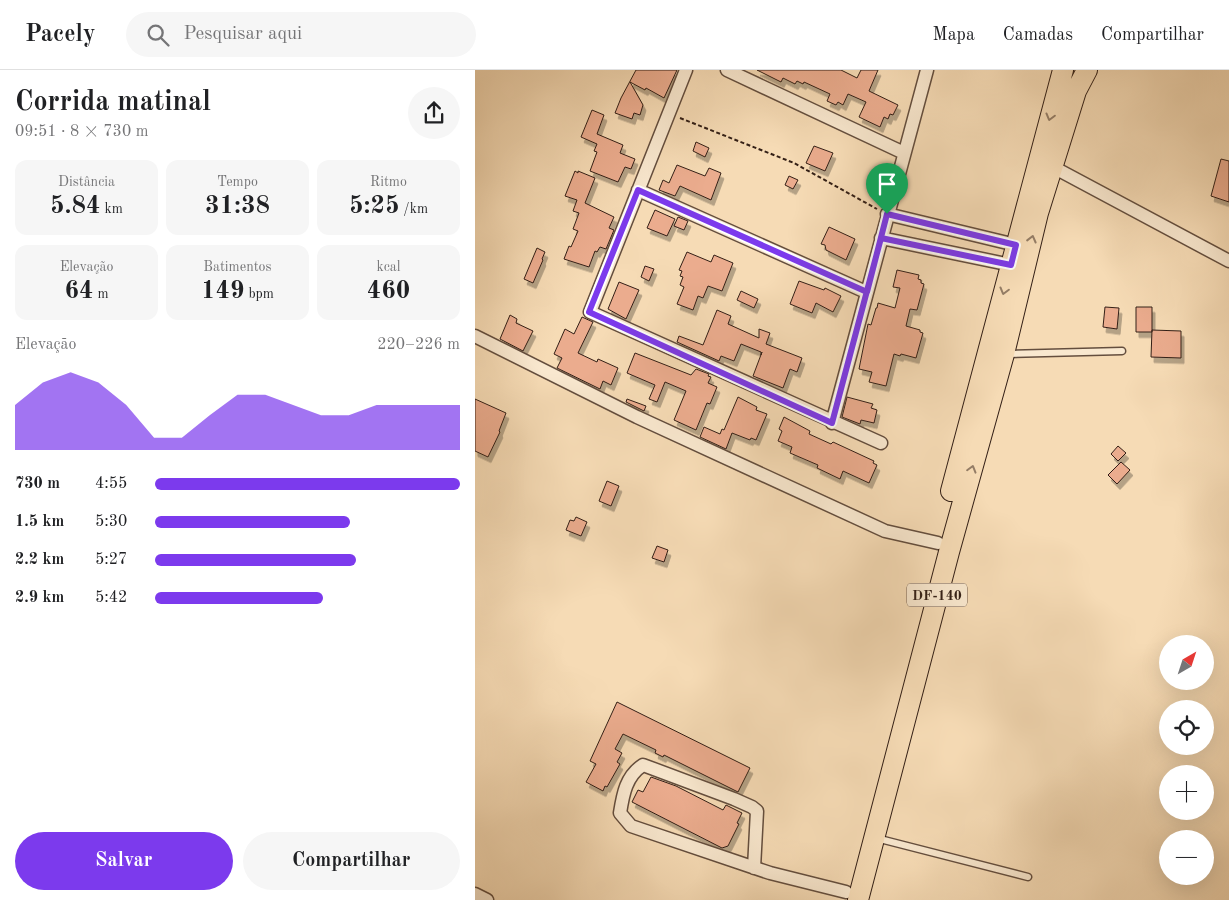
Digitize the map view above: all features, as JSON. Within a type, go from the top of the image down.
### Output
[{"type":"main road","name":"DF-140","points":[[849,897],[938,543],[1063,70]]},
{"type":"main road","name":"DF-140","points":[[849,897],[875,837],[949,552],[1004,354],[1039,214],[1077,90],[1087,70]]},
{"type":"street","points":[[686,70],[589,312],[832,423],[881,443]]},
{"type":"street","points":[[727,70],[904,153]]},
{"type":"street","points":[[832,423],[927,70]]},
{"type":"street","points":[[1053,167],[1229,261]]},
{"type":"street","points":[[638,190],[867,292]]},
{"type":"street","points":[[887,214],[1016,245]]},
{"type":"street","points":[[947,252],[951,229]]},
{"type":"street","points":[[881,238],[1011,265]]},
{"type":"street","points":[[475,336],[637,418],[885,531],[938,543]]},
{"type":"street","points":[[754,868],[757,811],[734,798],[643,765],[635,770],[625,787],[620,814],[631,826],[754,868],[849,897]]},
{"type":"street","points":[[475,894],[487,900]]},
{"type":"lane","points":[[1004,354],[1122,351]]},
{"type":"lane","points":[[875,837],[1027,877]]},
{"type":"path","points":[[668,114],[794,164],[887,214]]},
{"type":"building","points":[[636,70],[677,70],[664,98],[630,82],[643,105],[640,115],[634,113],[632,119],[615,113],[621,98]]},
{"type":"building","points":[[757,70],[841,70],[857,78],[861,70],[878,70],[869,91],[898,105],[893,115],[890,114],[888,119],[884,117],[880,127],[859,117],[866,102],[848,94],[843,105],[838,102],[836,105],[827,101],[830,94],[804,82],[803,84],[797,81],[795,84],[783,78],[781,82]]},
{"type":"building","points":[[592,110],[604,115],[597,134],[623,145],[620,153],[635,159],[631,169],[625,167],[618,182],[590,171],[597,152],[594,151],[597,144],[581,137]]},
{"type":"building","points":[[696,142],[709,148],[705,157],[693,151]]},
{"type":"building","points":[[814,146],[833,153],[825,171],[806,163]]},
{"type":"building","points":[[1221,159],[1229,161],[1229,202],[1211,196]]},
{"type":"building","points":[[677,165],[705,176],[709,168],[721,173],[711,200],[680,186],[675,196],[659,190],[663,180],[669,183]]},
{"type":"building","points":[[575,171],[595,178],[585,203],[614,217],[609,228],[614,230],[606,249],[600,247],[597,252],[595,251],[589,267],[564,259],[578,231],[573,229],[579,213],[573,211],[577,200],[565,196]]},
{"type":"building","points":[[789,176],[798,180],[793,189],[785,185]]},
{"type":"building","points":[[655,210],[675,219],[667,236],[647,228]]},
{"type":"building","points":[[678,217],[688,221],[684,230],[674,226]]},
{"type":"building","points":[[829,227],[855,239],[846,260],[826,250],[825,245],[821,244]]},
{"type":"building","points":[[537,248],[545,252],[533,283],[524,279]]},
{"type":"building","points":[[687,252],[711,262],[714,255],[733,263],[722,291],[708,286],[703,298],[698,296],[693,310],[677,304],[684,287],[680,285],[683,277],[680,276],[682,271],[679,270]]},
{"type":"building","points":[[645,266],[654,269],[649,281],[641,277]]},
{"type":"building","points":[[897,270],[919,275],[918,279],[924,284],[917,310],[910,309],[906,326],[920,330],[923,333],[916,358],[894,354],[886,386],[869,382],[872,372],[859,369],[868,324],[871,325],[878,303],[895,308],[900,288],[893,287]]},
{"type":"building","points":[[799,281],[824,290],[825,288],[841,296],[833,312],[816,303],[812,313],[790,304]]},
{"type":"building","points":[[619,282],[639,290],[626,319],[608,309]]},
{"type":"building","points":[[741,291],[758,299],[754,308],[737,300]]},
{"type":"building","points":[[1105,307],[1119,308],[1117,329],[1103,327]]},
{"type":"building","points":[[1136,307],[1152,307],[1152,332],[1136,332]]},
{"type":"building","points":[[717,310],[731,316],[728,324],[759,338],[759,329],[770,333],[766,344],[802,358],[797,372],[790,369],[783,388],[753,376],[761,352],[741,344],[734,361],[721,356],[719,361],[677,342],[679,336],[703,345]]},
{"type":"building","points":[[510,315],[517,319],[516,323],[533,331],[523,351],[500,339]]},
{"type":"building","points":[[582,317],[593,322],[578,353],[597,362],[598,359],[618,368],[611,385],[603,381],[600,389],[557,368],[562,358],[554,354],[565,329],[574,334]]},
{"type":"building","points":[[1152,330],[1181,331],[1181,358],[1151,357]]},
{"type":"building","points":[[635,353],[691,375],[696,369],[709,374],[708,376],[711,377],[708,383],[717,387],[710,404],[707,403],[696,430],[674,420],[686,391],[665,382],[657,402],[649,399],[655,385],[627,373]]},
{"type":"building","points":[[738,397],[757,407],[756,410],[767,414],[756,440],[751,438],[750,440],[732,433],[726,449],[700,437],[704,427],[720,434],[722,429],[724,430]]},
{"type":"building","points":[[847,397],[873,404],[871,408],[877,410],[874,423],[861,420],[860,424],[842,417]]},
{"type":"building","points":[[475,399],[506,413],[500,432],[488,457],[475,451]]},
{"type":"building","points":[[627,399],[646,406],[644,411],[626,402]]},
{"type":"building","points":[[784,417],[810,431],[809,434],[831,444],[833,442],[874,461],[873,463],[877,465],[869,483],[843,471],[840,479],[817,468],[818,465],[790,453],[792,447],[778,441],[782,431],[779,429]]},
{"type":"building","points":[[1118,446],[1126,453],[1118,461],[1111,454]]},
{"type":"building","points":[[1121,462],[1130,470],[1117,484],[1108,475]]},
{"type":"building","points":[[607,481],[619,486],[611,506],[599,501]]},
{"type":"building","points":[[576,517],[587,522],[581,536],[566,530],[570,520],[574,521]]},
{"type":"building","points":[[657,546],[668,550],[664,562],[652,558]]},
{"type":"building","points":[[617,702],[750,768],[738,792],[664,755],[663,757],[655,753],[656,750],[623,734],[615,749],[622,753],[617,762],[620,764],[607,787],[605,786],[603,791],[586,782],[596,764],[590,761]]},
{"type":"building","points":[[651,777],[676,786],[723,810],[726,805],[742,813],[737,823],[739,824],[728,846],[722,848],[632,802],[638,790],[643,792]]},
{"type":"route","points":[[887,214],[881,238],[867,292],[638,190],[589,312],[832,423],[881,238],[1011,265],[1016,245],[887,214]]}]
